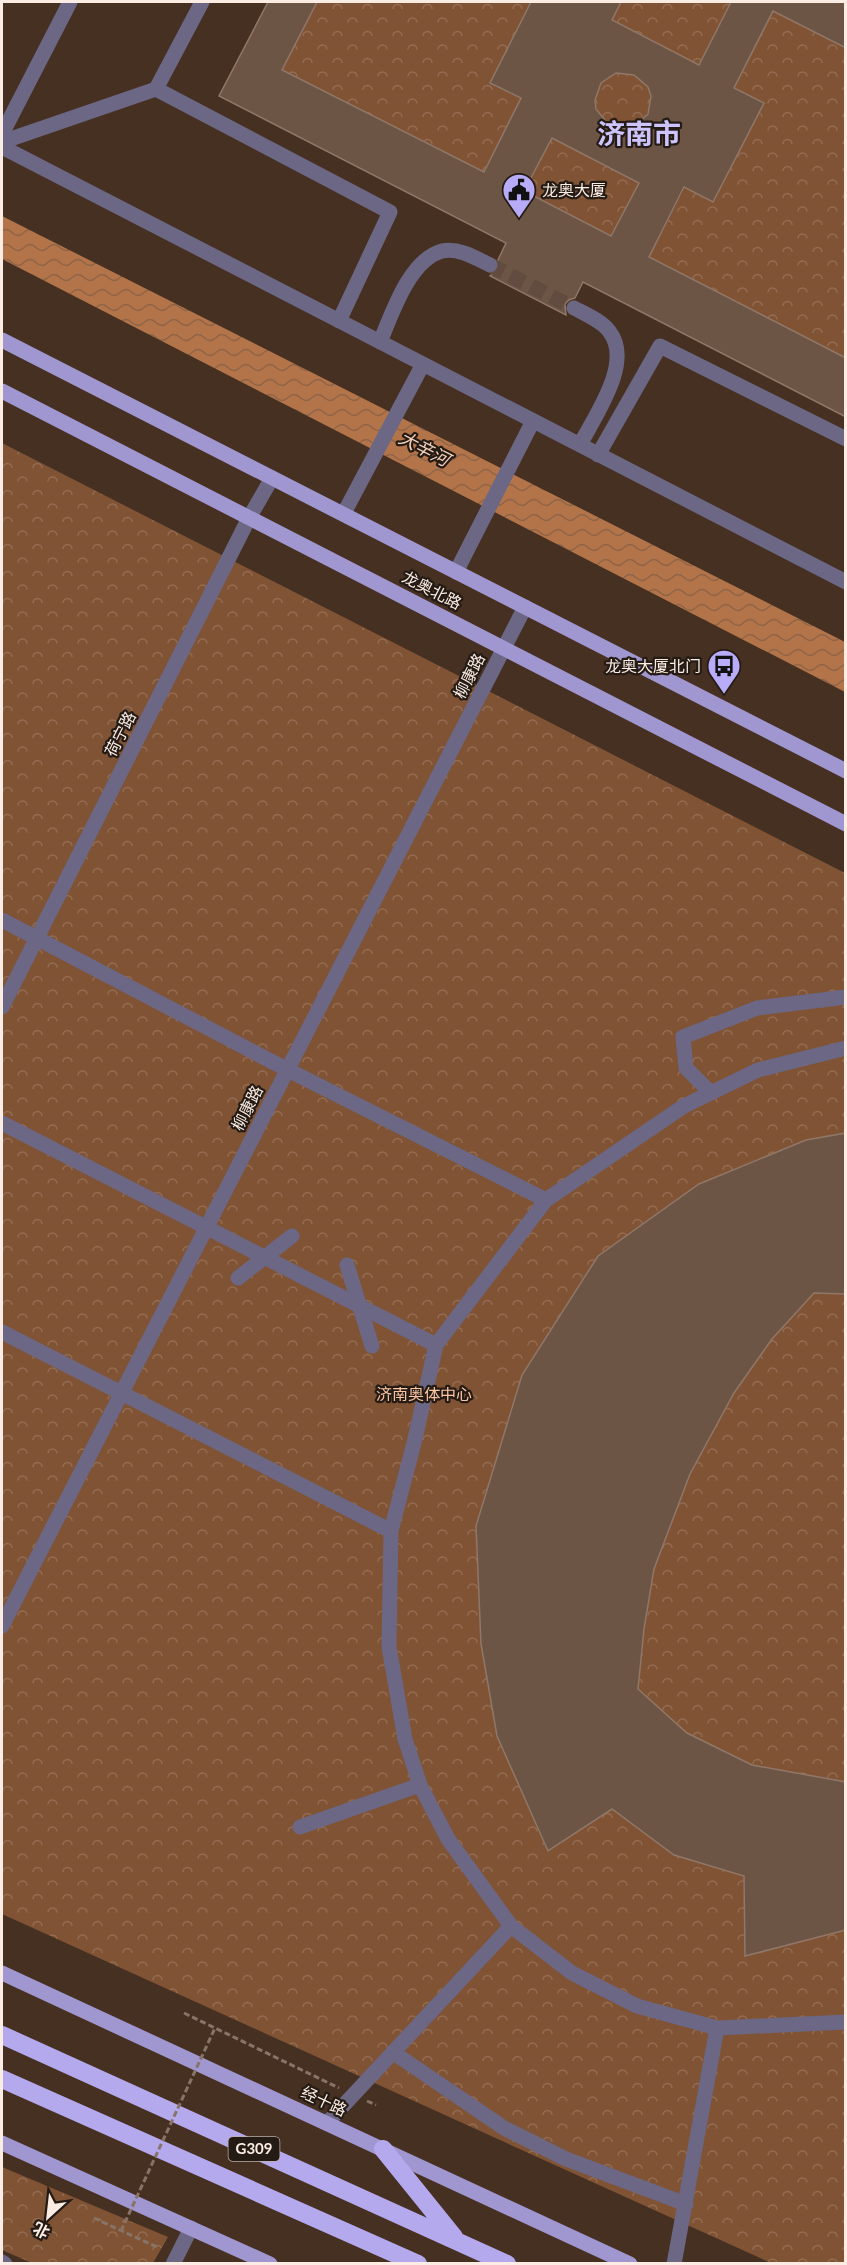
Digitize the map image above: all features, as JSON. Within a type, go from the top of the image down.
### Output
[{"type":"highway","name":"G309","points":[[2,2035],[507,2264]]},
{"type":"highway","name":"G309","points":[[2,2079],[418,2264]]},
{"type":"highway","points":[[383,2149],[457,2241]]},
{"type":"highway","points":[[352,2234],[382,2264]]},
{"type":"main road","name":"龙奥北路","points":[[2,339],[846,771]]},
{"type":"main road","name":"龙奥北路","points":[[2,391],[846,824]]},
{"type":"main road","name":"经十路","points":[[2,1973],[630,2264]]},
{"type":"main road","points":[[2,2143],[270,2264]]},
{"type":"street","points":[[2,134],[70,2]]},
{"type":"street","points":[[2,145],[156,89],[202,2]]},
{"type":"street","points":[[156,89],[390,212],[339,321]]},
{"type":"street","points":[[2,145],[846,582]]},
{"type":"street","points":[[380,342],[406,281],[421,264],[442,251],[467,253],[490,265]]},
{"type":"street","points":[[574,308],[609,330],[618,349],[617,369],[579,445]]},
{"type":"street","points":[[598,455],[660,345],[846,439]]},
{"type":"street","points":[[344,513],[423,364]]},
{"type":"street","points":[[456,572],[533,421]]},
{"type":"street","name":"荷宁路","points":[[2,1007],[249,518],[272,478]]},
{"type":"street","name":"柳康路","points":[[2,1626],[525,607]]},
{"type":"street","points":[[2,920],[286,1070],[546,1200]]},
{"type":"street","points":[[711,1093],[686,1068],[683,1037],[757,1008],[846,997]]},
{"type":"street","points":[[846,1048],[758,1070],[684,1106],[546,1200],[436,1345],[391,1531],[389,1647],[405,1739],[420,1785],[448,1839],[511,1926],[572,1973],[637,2006],[717,2028],[846,2022]]},
{"type":"street","points":[[2,1123],[436,1345]]},
{"type":"street","points":[[237,1278],[293,1234]]},
{"type":"street","points":[[346,1262],[372,1346]]},
{"type":"street","points":[[2,1332],[391,1531]]},
{"type":"street","points":[[300,1827],[420,1785]]},
{"type":"street","points":[[327,2123],[511,1926]]},
{"type":"street","points":[[674,2264],[717,2028]]},
{"type":"street","points":[[394,2053],[504,2128],[566,2159],[686,2204]]},
{"type":"street","points":[[173,2264],[191,2228]]},
{"type":"path","points":[[184,2013],[376,2105]]},
{"type":"path","points":[[121,2231],[214,2028]]},
{"type":"path","points":[[94,2218],[157,2247]]},
{"type":"green space","points":[[317,2],[531,2],[491,82],[521,98],[484,172],[282,70]]},
{"type":"green space","points":[[621,2],[731,2],[699,65],[612,20]]},
{"type":"green space","points":[[773,11],[845,48],[845,358],[649,257],[685,187],[763,103],[734,88]]},
{"type":"green space","points":[[623,72],[634,74],[643,80],[649,89],[651,100],[649,111],[643,120],[634,126],[623,128],[612,126],[603,120],[597,111],[595,100],[597,89],[603,80],[612,74]]},
{"type":"green space","points":[[552,138],[639,183],[611,236],[524,191]]},
{"type":"green space","name":"济南奥体中心","points":[[2,443],[845,873],[845,2263],[771,2263],[2,1914]]},
{"type":"green space","points":[[2,2167],[168,2237],[153,2263],[32,2263],[2,2250]]},
{"type":"water","name":"大辛河","points":[[2,216],[845,642],[845,692],[2,259]]},
{"type":"building","name":"龙奥大厦","points":[[268,2],[317,2],[282,70],[484,172],[521,98],[490,83],[531,2],[621,2],[612,20],[699,65],[731,2],[846,2],[846,48],[773,11],[734,88],[764,103],[713,202],[684,187],[649,257],[846,358],[846,417],[583,282],[575,298],[565,304],[566,315],[490,276],[498,270],[498,260],[506,243],[219,96]],"holes":[[[616,73],[634,75],[648,87],[651,96],[648,114],[634,126],[625,129],[607,123],[596,109],[595,100],[601,83]],[[552,138],[639,183],[611,236],[524,191]]]},
{"type":"building","points":[[846,1133],[846,1294],[814,1293],[772,1339],[734,1393],[690,1474],[654,1569],[644,1629],[638,1689],[687,1733],[752,1765],[846,1782],[846,1930],[745,1956],[744,1876],[674,1855],[612,1809],[548,1851],[497,1736],[481,1644],[476,1526],[522,1375],[598,1256],[699,1184],[806,1140]]},
{"type":"tunnel","points":[[490,265],[574,308]]},
{"type":"place","name":"龙奥大厦","points":[[519,219]]},
{"type":"place","name":"龙奥大厦北门","points":[[724,695]]},
{"type":"district","name":"济南市","points":[[639,134]]}]
